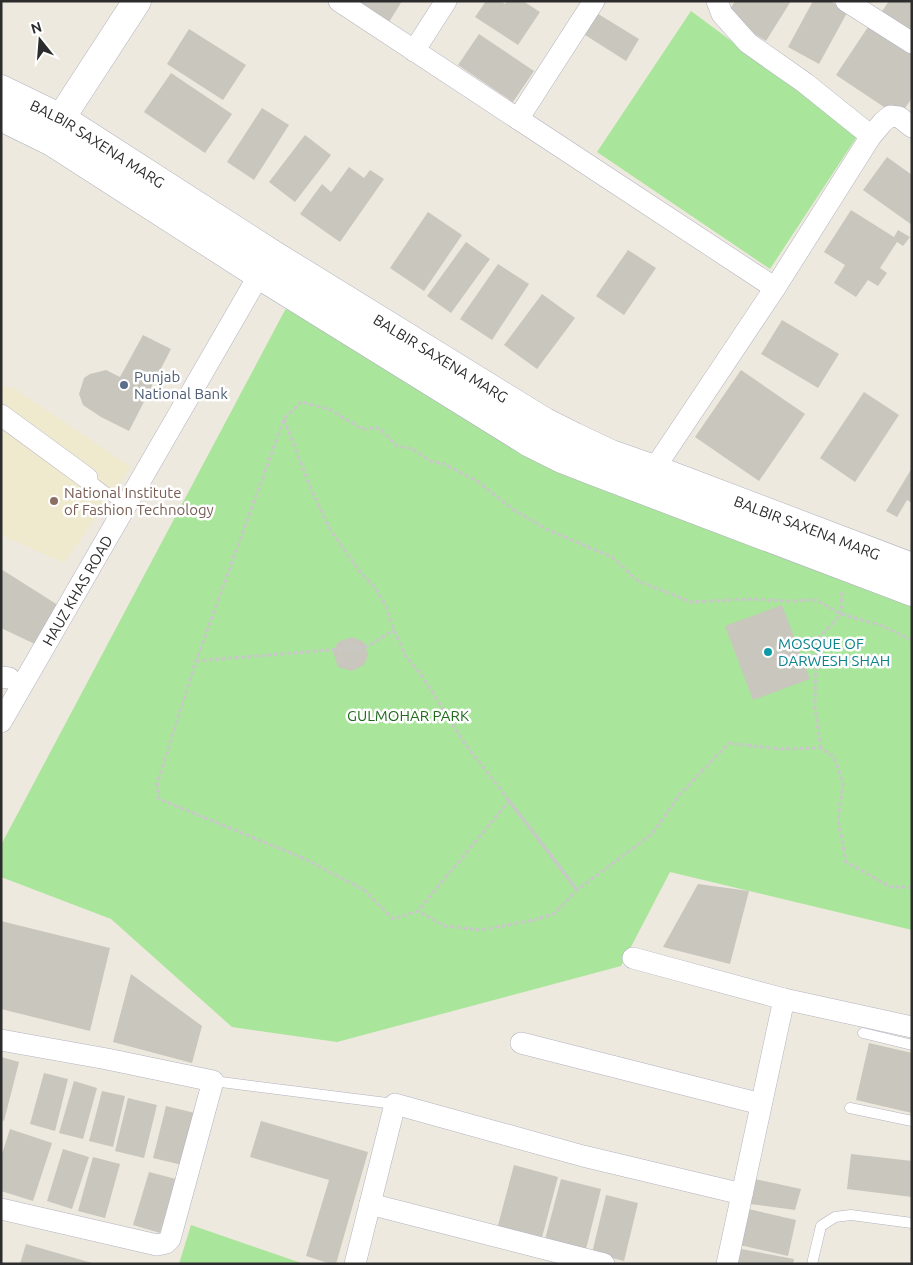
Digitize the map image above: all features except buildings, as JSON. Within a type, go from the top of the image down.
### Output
[{"type":"street","points":[[53,129],[136,1]]},
{"type":"street","points":[[339,1],[775,288]]},
{"type":"street","points":[[414,51],[446,1]]},
{"type":"street","points":[[518,120],[594,1]]},
{"type":"street","points":[[718,1],[722,14],[748,42],[805,83],[871,136]]},
{"type":"street","points":[[846,1],[912,43]]},
{"type":"street","name":"BALBIR SAXENA MARG","points":[[1,89],[53,129],[267,265],[545,422],[611,454],[648,479],[912,592]]},
{"type":"street","points":[[648,479],[775,288],[871,136],[890,116],[899,118],[912,127]]},
{"type":"street","name":"BALBIR SAXENA MARG","points":[[1,117],[53,129]]},
{"type":"street","name":"HAUZ KHAS ROAD","points":[[1,722],[12,679],[126,507],[267,265]]},
{"type":"street","points":[[1,415],[87,478]]},
{"type":"street","name":"BALBIR SAXENA MARG","points":[[648,479],[912,567]]},
{"type":"street","points":[[633,958],[784,999],[912,1026]]},
{"type":"street","points":[[727,1264],[784,999]]},
{"type":"street","points":[[1,1040],[213,1081],[170,1240],[166,1243],[157,1245],[1,1209]]},
{"type":"street","points":[[521,1043],[761,1104]]},
{"type":"street","points":[[355,1264],[395,1104],[583,1156],[742,1194]]},
{"type":"street","points":[[370,1204],[604,1264]]},
{"type":"lane","points":[[87,478],[126,507]]},
{"type":"lane","points":[[862,1033],[912,1045]]},
{"type":"lane","points":[[213,1081],[395,1104]]},
{"type":"lane","points":[[850,1108],[912,1121]]},
{"type":"lane","points":[[812,1264],[821,1226],[835,1217],[851,1215],[912,1223]]},
{"type":"path","points":[[509,801],[418,911],[393,919],[364,890],[303,858],[159,799],[157,784],[196,661],[284,419],[301,402],[329,409],[362,429],[379,428],[397,446],[413,449],[430,461],[444,464],[477,482],[511,508],[548,530],[612,557],[638,581],[691,602],[749,599],[816,600],[841,614],[880,625],[912,640]]},
{"type":"path","points":[[284,419],[312,490],[331,531],[361,573],[375,588],[386,606],[406,657],[420,673],[465,744],[577,890]]},
{"type":"path","points":[[821,748],[816,707],[816,641],[841,614]]},
{"type":"path","points":[[196,661],[366,647],[394,630]]},
{"type":"path","points":[[418,911],[445,926],[481,930],[534,920],[554,914],[577,890],[652,834],[680,794],[729,743],[778,748],[821,748],[834,757],[843,784],[838,820],[846,862],[892,887],[912,887]]},
{"type":"shaded area","name":"National Institute of Fashion Technology","points":[[1,385],[15,389],[131,467],[64,563],[1,535]]},
{"type":"green space","points":[[691,11],[858,135],[770,269],[597,152]]},
{"type":"green space","name":"GULMOHAR PARK","points":[[300,304],[912,603],[912,930],[670,872],[621,966],[337,1042],[232,1027],[111,919],[1,877],[1,845],[285,310]]},
{"type":"green space","points":[[191,1225],[304,1264],[179,1264]]},
{"type":"place","name":"Punjab National Bank","points":[[124,385]]},
{"type":"place","name":"National Institute of Fashion Technology","points":[[54,501]]},
{"type":"place","name":"MOSQUE OF DARWESH SHAH","points":[[768,652]]}]
